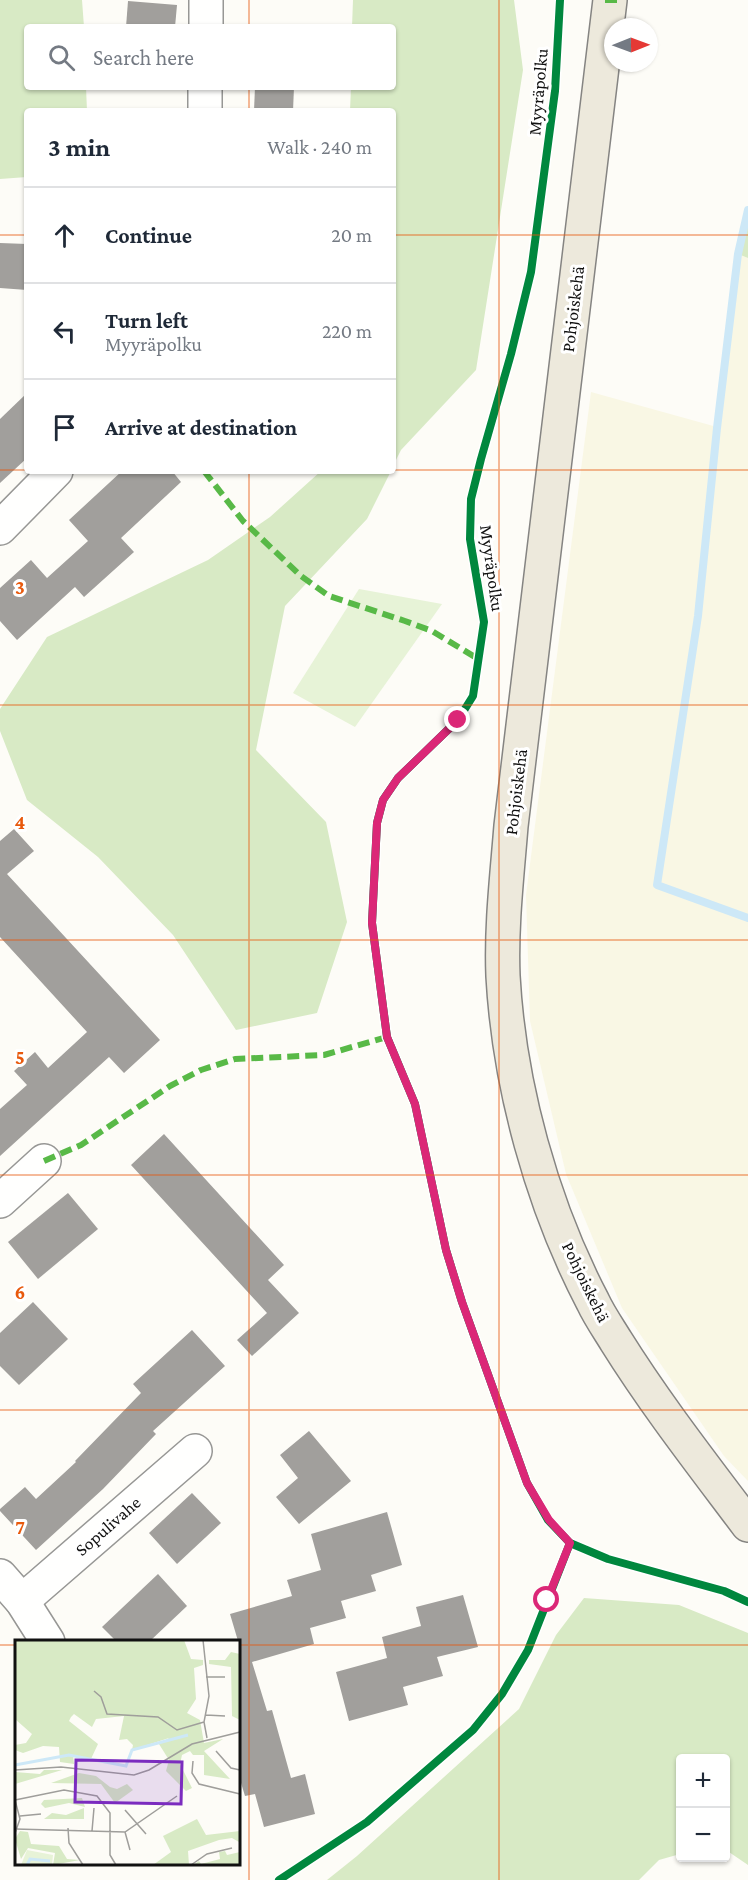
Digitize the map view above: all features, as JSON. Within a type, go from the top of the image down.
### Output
[{"type":"main road","name":"Pohjoiskehä","points":[[610,0],[511,826],[503,975],[510,1043],[526,1124],[556,1221],[593,1302],[642,1382],[748,1526]]},
{"type":"street","points":[[206,0],[206,24]]},
{"type":"street","points":[[205,90],[205,108]]},
{"type":"street","points":[[0,528],[53,474]]},
{"type":"street","points":[[0,1201],[44,1161]]},
{"type":"street","name":"Sopulivahe","points":[[22,1601],[195,1451]]},
{"type":"street","points":[[0,1576],[22,1601],[47,1640]]},
{"type":"shaded area","points":[[738,254],[748,258],[748,1481],[724,1456],[622,1308],[566,1174],[530,1021],[526,895],[591,392],[717,427]]},
{"type":"green space","points":[[0,0],[82,0],[84,24],[24,24],[24,90],[86,90],[87,108],[24,108],[24,177],[0,179]]},
{"type":"green space","points":[[353,0],[514,0],[523,70],[476,370],[401,450],[396,460],[396,108],[350,108],[351,90],[396,90],[396,24],[352,24]]},
{"type":"green space","points":[[748,210],[748,258],[738,254]]},
{"type":"green space","points":[[318,474],[390,474],[367,519],[285,606],[256,750],[326,822],[347,922],[317,1013],[236,1030],[173,935],[98,857],[27,800],[0,731],[0,709],[47,637],[208,560],[270,517]]},
{"type":"green space","points":[[359,589],[442,604],[355,727],[293,693]]},
{"type":"green space","points":[[584,1598],[679,1605],[748,1633],[748,1865],[730,1853],[730,1754],[676,1754],[676,1855],[659,1860],[639,1880],[327,1880],[357,1856],[519,1709],[556,1635]]},
{"type":"building","points":[[128,1],[177,5],[175,24],[126,24]]},
{"type":"building","points":[[255,90],[294,90],[293,108],[254,108]]},
{"type":"building","points":[[0,243],[24,244],[24,290],[0,288]]},
{"type":"building","points":[[24,396],[24,461],[0,483],[0,419]]},
{"type":"building","points":[[119,474],[174,474],[181,482],[121,538],[134,552],[84,597],[75,587],[17,640],[0,621],[0,588],[31,560],[47,578],[88,541],[69,520]]},
{"type":"building","points":[[14,829],[34,851],[7,874],[160,1040],[124,1073],[109,1057],[0,1156],[0,1109],[27,1085],[14,1071],[35,1052],[48,1068],[87,1032],[0,937],[0,841]]},
{"type":"building","points":[[164,1134],[284,1265],[268,1280],[299,1313],[252,1356],[237,1340],[267,1313],[131,1165]]},
{"type":"building","points":[[68,1193],[98,1229],[38,1279],[8,1242]]},
{"type":"building","points":[[33,1302],[68,1339],[19,1385],[0,1366],[0,1333]]},
{"type":"building","points":[[192,1330],[225,1366],[153,1431],[156,1434],[103,1489],[36,1550],[0,1509],[25,1487],[36,1499],[76,1462],[141,1393],[133,1384]]},
{"type":"building","points":[[309,1431],[351,1481],[299,1524],[276,1497],[298,1478],[280,1455]]},
{"type":"building","points":[[192,1493],[221,1523],[177,1564],[149,1533]]},
{"type":"building","points":[[387,1512],[402,1565],[371,1575],[376,1591],[341,1601],[346,1618],[310,1628],[314,1644],[252,1662],[267,1711],[272,1710],[291,1778],[305,1774],[315,1814],[264,1827],[255,1794],[245,1796],[240,1780],[240,1640],[238,1640],[230,1614],[292,1596],[287,1580],[321,1570],[311,1534]]},
{"type":"building","points":[[158,1574],[187,1606],[151,1640],[115,1640],[102,1627]]},
{"type":"building","points":[[463,1595],[478,1647],[437,1657],[443,1676],[403,1687],[408,1705],[349,1721],[336,1672],[387,1658],[382,1637],[421,1626],[416,1607]]},
{"type":"waterway","points":[[748,210],[738,254],[698,616],[657,885],[748,918]]},
{"type":"marked path","points":[[605,0],[617,0]]},
{"type":"marked path","points":[[206,474],[243,521],[301,576],[329,596],[432,631],[480,660]]},
{"type":"marked path","points":[[44,1161],[81,1145],[170,1086],[201,1070],[235,1059],[324,1055],[387,1037]]},
{"type":"cycle path","name":"Myyräpolku","points":[[560,0],[555,91],[531,272],[471,499],[470,539],[484,622],[473,696],[458,720],[398,778],[383,800],[377,823],[372,923],[387,1037],[415,1104],[446,1250],[462,1302],[527,1483],[548,1520],[570,1543],[608,1559],[724,1591],[748,1602]]},
{"type":"cycle path","points":[[279,1880],[367,1822],[473,1730],[502,1694],[528,1650],[570,1543]]},
{"type":"route","points":[[458,720],[398,778],[383,800],[377,823],[372,923],[387,1037],[415,1104],[446,1250],[462,1302],[527,1483],[549,1520],[570,1543],[547,1600]]}]
